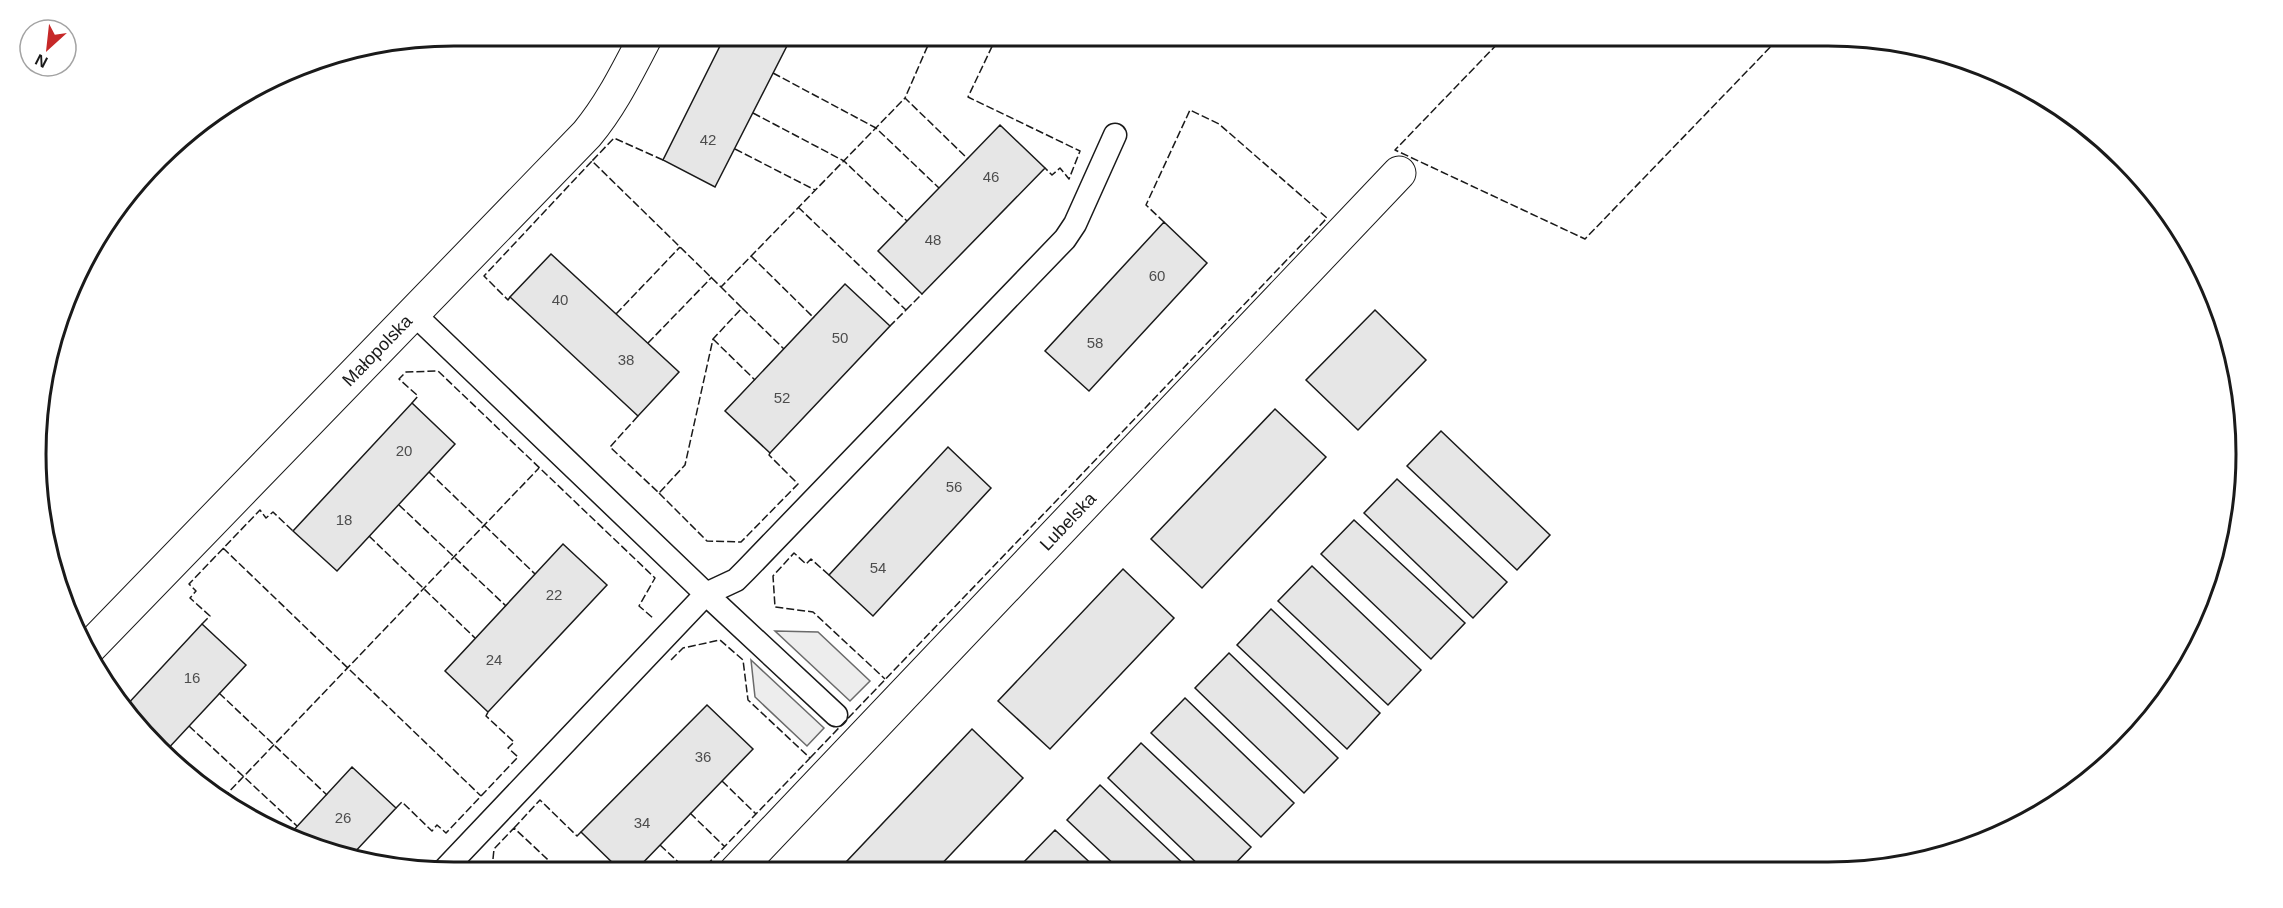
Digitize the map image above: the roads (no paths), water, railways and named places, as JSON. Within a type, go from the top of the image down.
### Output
[{"type":"street","name":"Małopolska","points":[[94,643],[588,134],[617,92],[641,46]]},
{"type":"street","name":"Lubelska","points":[[744,862],[1399,173]]},
{"type":"lane","points":[[452,862],[706,594],[727,586],[741,575],[1065,239],[1075,224],[1115,135]]},
{"type":"lane","points":[[414,314],[706,594],[836,715]]}]
